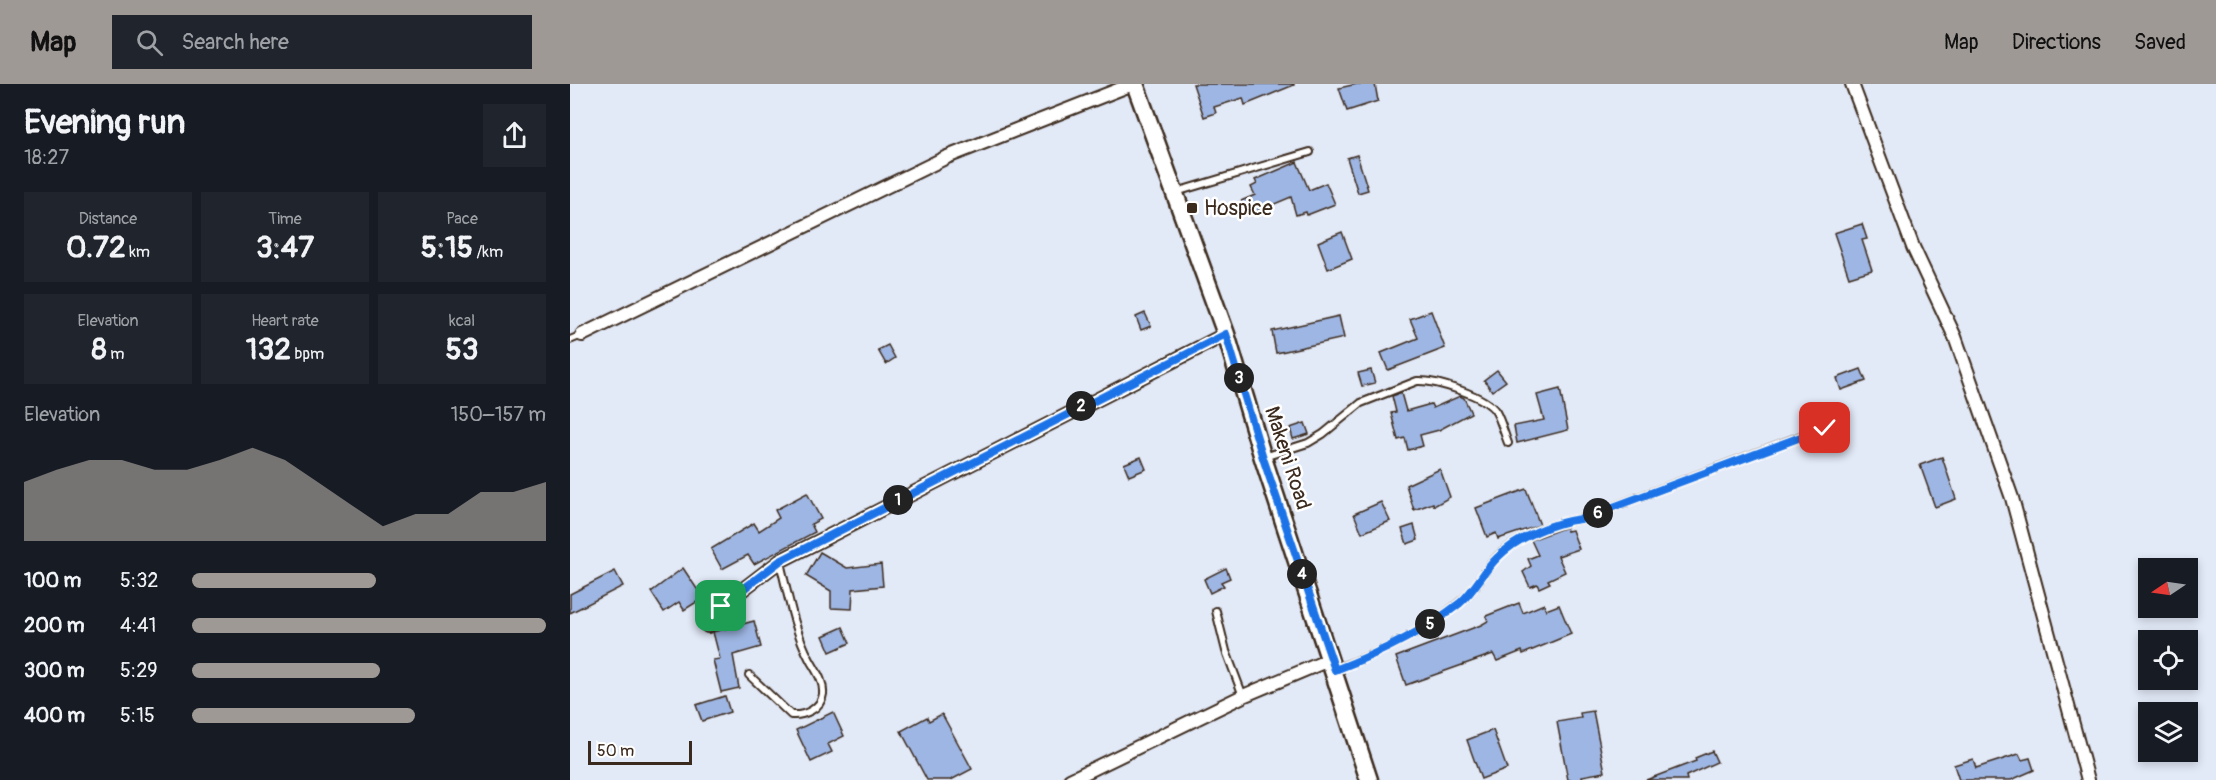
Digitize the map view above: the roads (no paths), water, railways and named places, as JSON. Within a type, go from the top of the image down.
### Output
[{"type":"main road","name":"Makeni Road","points":[[1134,84],[1176,192],[1226,334],[1263,458],[1333,664],[1369,780]]},
{"type":"street","points":[[582,335],[947,157],[1134,84]]},
{"type":"street","points":[[1852,84],[1913,248],[1955,337],[2012,498],[2088,780]]},
{"type":"street","points":[[708,626],[721,606],[780,561],[1226,334]]},
{"type":"street","points":[[1070,780],[1243,696],[1333,664]]},
{"type":"lane","points":[[1176,192],[1310,152]]},
{"type":"lane","points":[[570,340],[582,335]]},
{"type":"lane","points":[[1263,458],[1316,439],[1361,403],[1417,381],[1426,381],[1466,392],[1489,404],[1496,410],[1508,443]]},
{"type":"lane","points":[[1333,664],[1371,656],[1429,625],[1462,601],[1498,557],[1539,531],[1569,520],[1581,519],[1825,428]]},
{"type":"lane","points":[[749,675],[791,715],[799,716],[811,710],[820,703],[823,695],[822,684],[800,635],[780,561]]},
{"type":"lane","points":[[1216,611],[1226,651],[1243,696]]},
{"type":"place","name":"Hospice","points":[[1192,208]]}]
